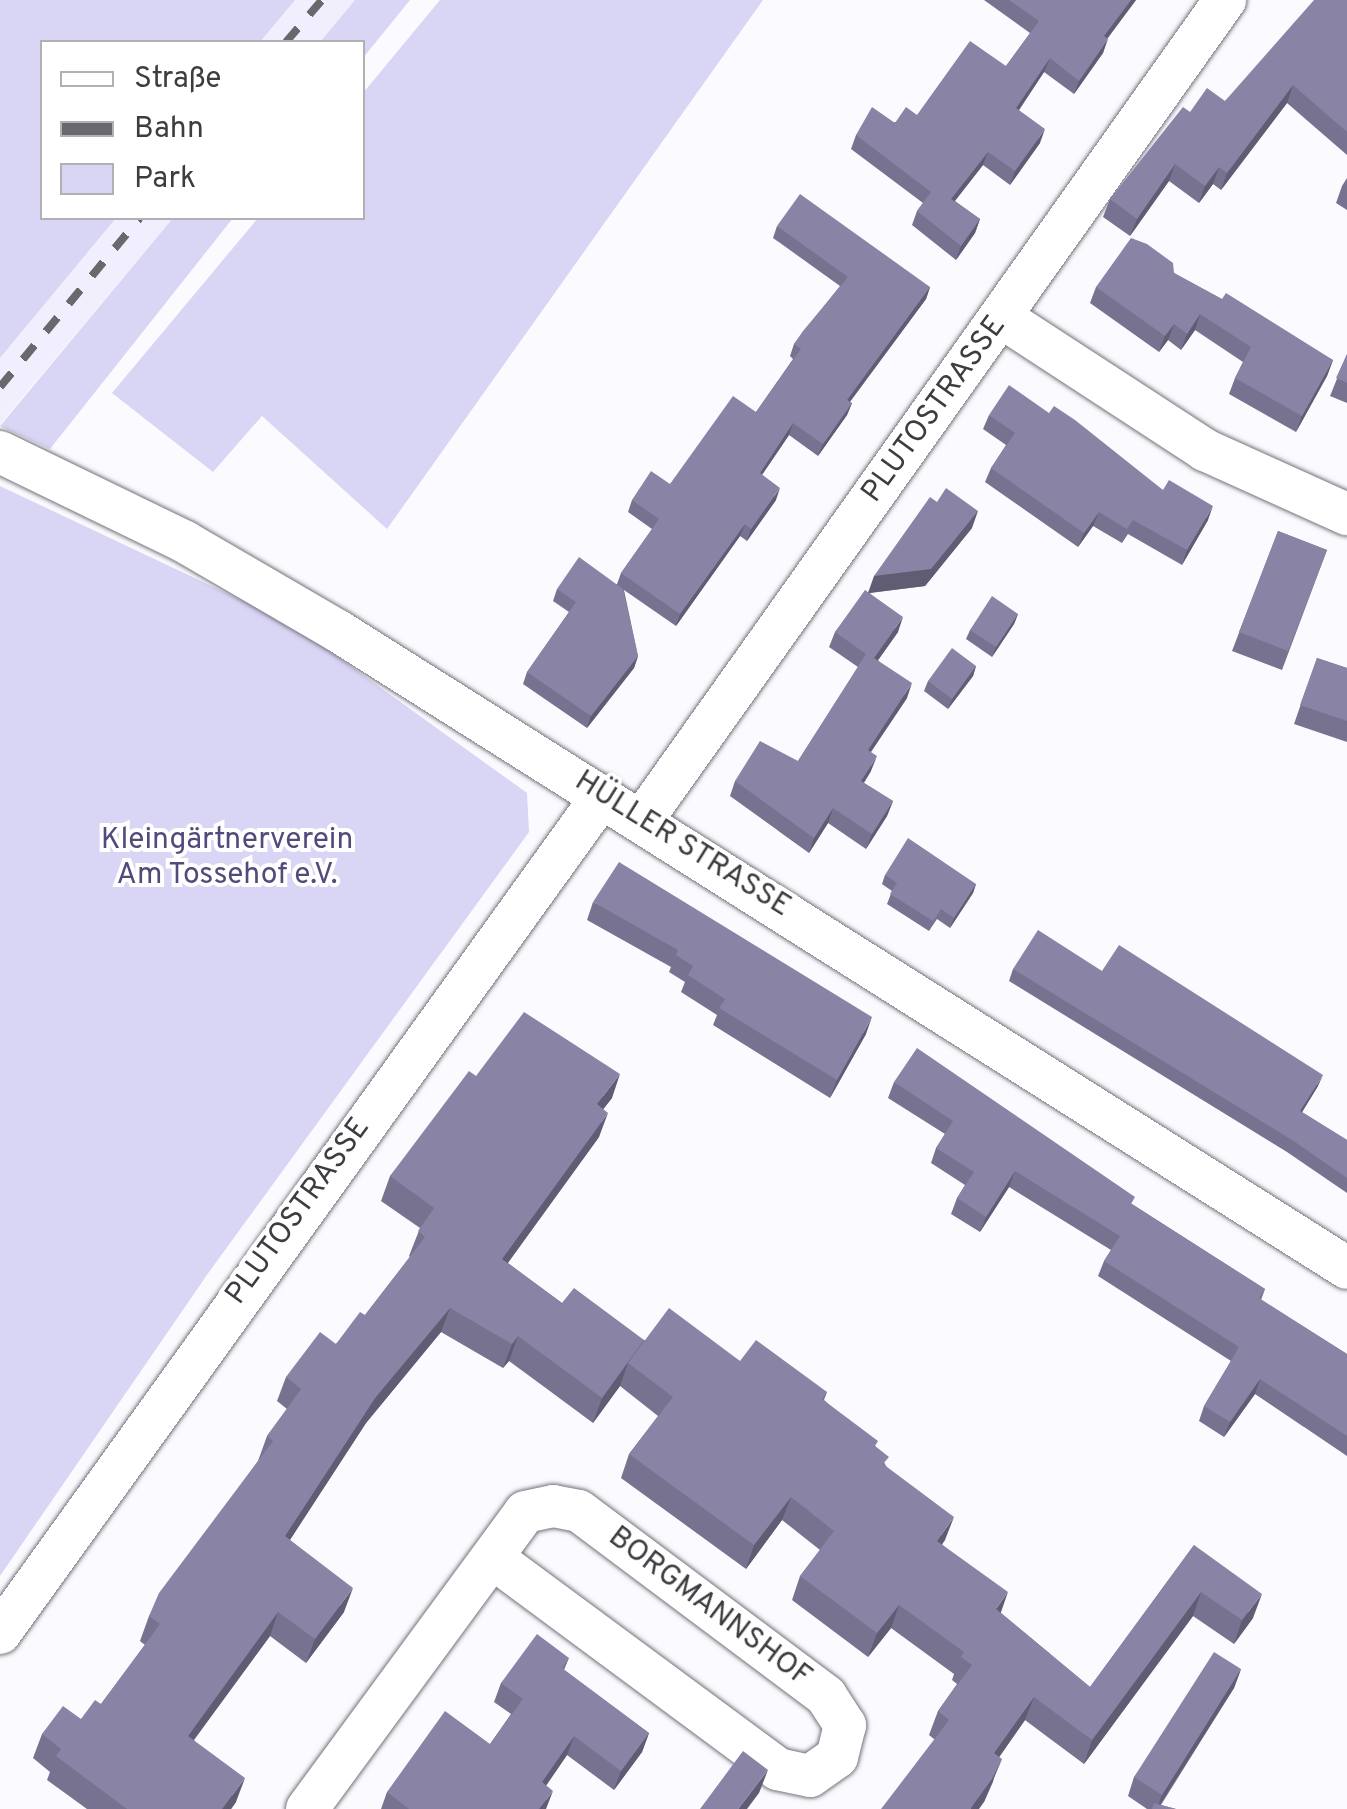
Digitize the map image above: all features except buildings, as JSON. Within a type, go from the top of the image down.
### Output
[{"type":"street","name":"PLUTOSTRASSE","points":[[643,819],[1225,0]]},
{"type":"street","points":[[1002,317],[1205,450],[1347,514]]},
{"type":"street","name":"HÜLLER STRASSE","points":[[0,452],[246,576],[643,819],[1347,1268]]},
{"type":"street","name":"PLUTOSTRASSE","points":[[0,1632],[603,795]]},
{"type":"street","name":"BORGMANNSHOF","points":[[307,1809],[526,1512],[553,1506],[580,1511],[826,1696],[845,1726],[837,1757],[810,1776],[778,1769],[494,1559]]},
{"type":"shaded area","points":[[295,0],[355,0],[322,40],[262,40]]},
{"type":"shaded area","points":[[114,220],[171,220],[0,424],[0,358]]},
{"type":"green space","points":[[0,0],[295,0],[262,40],[40,40],[40,220],[114,220],[0,358]]},
{"type":"green space","points":[[355,0],[410,0],[365,56],[365,40],[322,40]]},
{"type":"green space","points":[[440,0],[763,0],[387,529],[262,416],[213,472],[112,393],[256,220],[365,220],[365,91]]},
{"type":"green space","points":[[171,220],[231,220],[50,449],[0,426]]},
{"type":"green space","name":"Kleingärtnerverein Am Tossehof e.V.","points":[[0,486],[292,624],[527,793],[529,832],[209,1272],[0,1576]]},
{"type":"railway","points":[[288,40],[322,0]]},
{"type":"railway","points":[[0,387],[138,220]]}]
